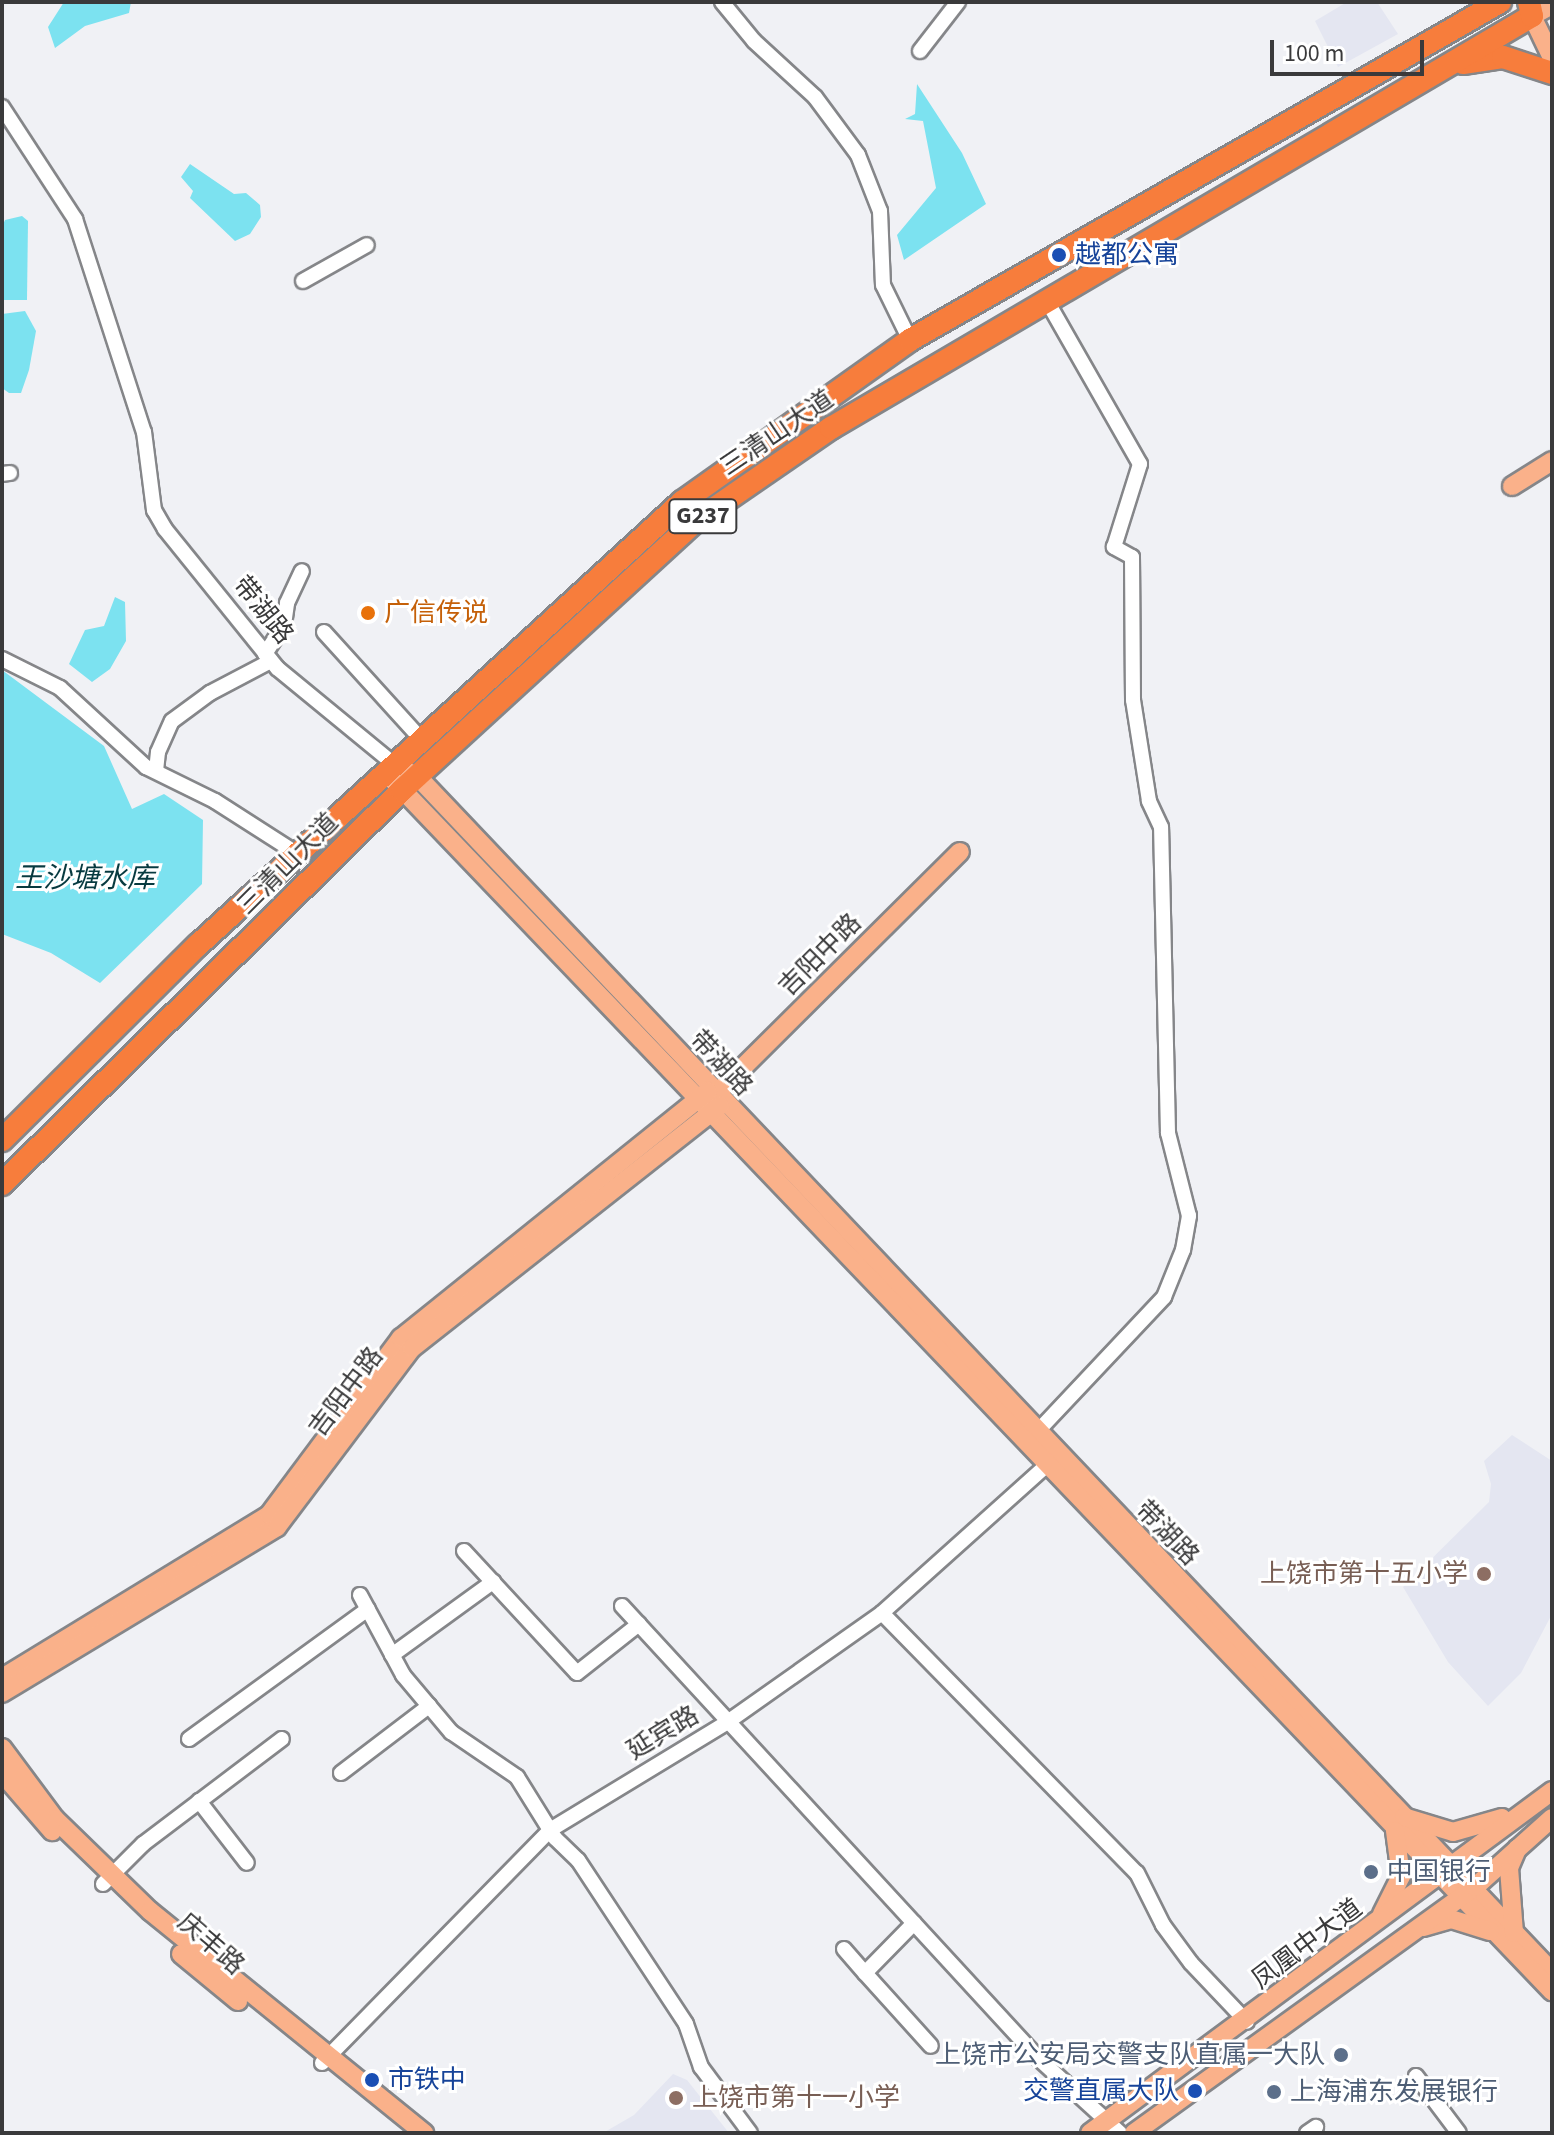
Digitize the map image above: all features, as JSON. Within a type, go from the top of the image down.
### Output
[{"type":"highway","points":[[1442,34],[1472,2]]},
{"type":"highway","name":"三清山大道","points":[[2,1140],[198,945],[682,502],[910,340],[1500,2]]},
{"type":"highway","name":"三清山大道","points":[[2,1184],[410,784],[696,521],[831,428],[1046,299],[1453,64],[1530,9]]},
{"type":"highway","points":[[1453,64],[1503,57],[1552,73]]},
{"type":"main road","name":"三清山大道","points":[[1530,9],[1552,5]]},
{"type":"main road","points":[[1530,9],[1552,58]]},
{"type":"main road","points":[[1512,486],[1552,461]]},
{"type":"main road","name":"带湖路","points":[[390,769],[410,784],[1036,1433],[1398,1824]]},
{"type":"main road","name":"吉阳中路","points":[[2,1693],[277,1527],[412,1348],[712,1100],[960,852]]},
{"type":"main road","name":"带湖路","points":[[712,1100],[1047,1465],[1467,1891],[1508,1935],[1552,1991]]},
{"type":"main road","name":"吉阳中路","points":[[2,1678],[269,1515],[401,1338],[712,1100]]},
{"type":"main road","points":[[2,1748],[55,1819],[107,1879]]},
{"type":"main road","name":"庆丰路","points":[[2,1773],[213,1983],[326,2059],[406,2133]]},
{"type":"main road","name":"凤凰中大道","points":[[1090,2133],[1115,2127],[1247,2022],[1552,1791]]},
{"type":"main road","points":[[1370,1930],[1394,1898],[1401,1876],[1398,1824],[1453,1832],[1482,1828],[1533,1803]]},
{"type":"main road","name":"凤凰中大道","points":[[1134,2133],[1467,1891],[1552,1818]]},
{"type":"main road","points":[[1416,1928],[1451,1919],[1478,1924],[1508,1935],[1509,1868],[1518,1847]]},
{"type":"main road","name":"带湖路","points":[[1508,1935],[1552,1972]]},
{"type":"main road","points":[[326,2059],[424,2133]]},
{"type":"street","points":[[722,2],[754,41],[815,97],[858,155],[880,211],[883,285],[910,340]]},
{"type":"street","points":[[920,51],[958,2]]},
{"type":"street","name":"带湖路","points":[[2,107],[75,219],[144,432],[154,510],[268,658],[390,769]]},
{"type":"street","points":[[303,281],[367,245]]},
{"type":"street","points":[[1036,1433],[1164,1297],[1183,1250],[1189,1216],[1168,1133],[1161,827],[1149,801],[1133,700],[1132,557],[1114,547],[1140,464],[1046,299]]},
{"type":"street","points":[[156,771],[158,752],[172,721],[210,693],[268,658],[284,625],[287,603],[302,571]]},
{"type":"street","points":[[324,632],[422,740]]},
{"type":"street","points":[[2,659],[60,688],[156,771],[298,854]]},
{"type":"street","name":"延宾路","points":[[326,2059],[550,1830],[729,1721],[882,1613],[1047,1465]]},
{"type":"street","points":[[464,1551],[577,1673],[639,1624]]},
{"type":"street","points":[[392,1655],[493,1582]]},
{"type":"street","points":[[360,1595],[392,1655],[429,1706],[451,1732],[517,1777],[550,1830],[578,1860],[686,2024],[701,2067],[750,2133]]},
{"type":"street","points":[[622,1606],[1038,2058],[1115,2127]]},
{"type":"street","points":[[189,1739],[368,1609]]},
{"type":"street","points":[[882,1613],[1137,1873],[1163,1925],[1191,1963],[1247,2022]]},
{"type":"street","points":[[341,1773],[429,1706]]},
{"type":"street","points":[[107,1879],[199,1801],[282,1739]]},
{"type":"street","points":[[199,1801],[247,1863]]},
{"type":"street","points":[[865,1973],[914,1923]]},
{"type":"street","points":[[844,1949],[931,2046]]},
{"type":"street","points":[[1416,2076],[1459,2133]]},
{"type":"shaded area","points":[[1347,2],[1377,2],[1398,34],[1338,67],[1315,21]]},
{"type":"shaded area","name":"上饶市第十五小学","points":[[1512,1435],[1552,1461],[1552,1614],[1521,1673],[1488,1706],[1448,1662],[1403,1587],[1489,1502],[1491,1484],[1484,1461]]},
{"type":"shaded area","name":"上饶市第十一小学","points":[[673,2074],[687,2080],[729,2133],[603,2133],[634,2115]]},
{"type":"water","points":[[64,2],[131,2],[129,13],[85,26],[55,48],[48,27]]},
{"type":"water","points":[[917,84],[962,153],[986,204],[904,260],[897,235],[936,188],[923,121],[905,119],[915,114]]},
{"type":"water","points":[[190,164],[234,194],[246,193],[260,205],[261,217],[250,234],[235,241],[190,198],[193,191],[181,177]]},
{"type":"water","points":[[22,216],[28,221],[27,300],[2,300],[2,227],[5,220]]},
{"type":"water","points":[[25,311],[36,331],[29,370],[21,393],[9,393],[2,388],[2,314]]},
{"type":"water","points":[[115,597],[125,602],[126,641],[110,669],[92,682],[69,664],[85,630],[104,626]]},
{"type":"water","name":"王沙塘水库","points":[[2,670],[104,746],[132,809],[164,794],[203,820],[202,884],[100,983],[51,953],[2,934]]},
{"type":"place","name":"越都公寓","points":[[1059,255]]},
{"type":"place","name":"广信传说","points":[[368,613]]},
{"type":"place","name":"上饶市第十五小学","points":[[1484,1574]]},
{"type":"place","name":"中国银行","points":[[1371,1872]]},
{"type":"place","name":"上饶市公安局交警支队直属一大队","points":[[1341,2055]]},
{"type":"place","name":"市铁中","points":[[372,2080]]},
{"type":"place","name":"交警直属大队","points":[[1195,2091]]},
{"type":"place","name":"上海浦东发展银行","points":[[1274,2092]]},
{"type":"place","name":"上饶市第十一小学","points":[[676,2098]]}]
